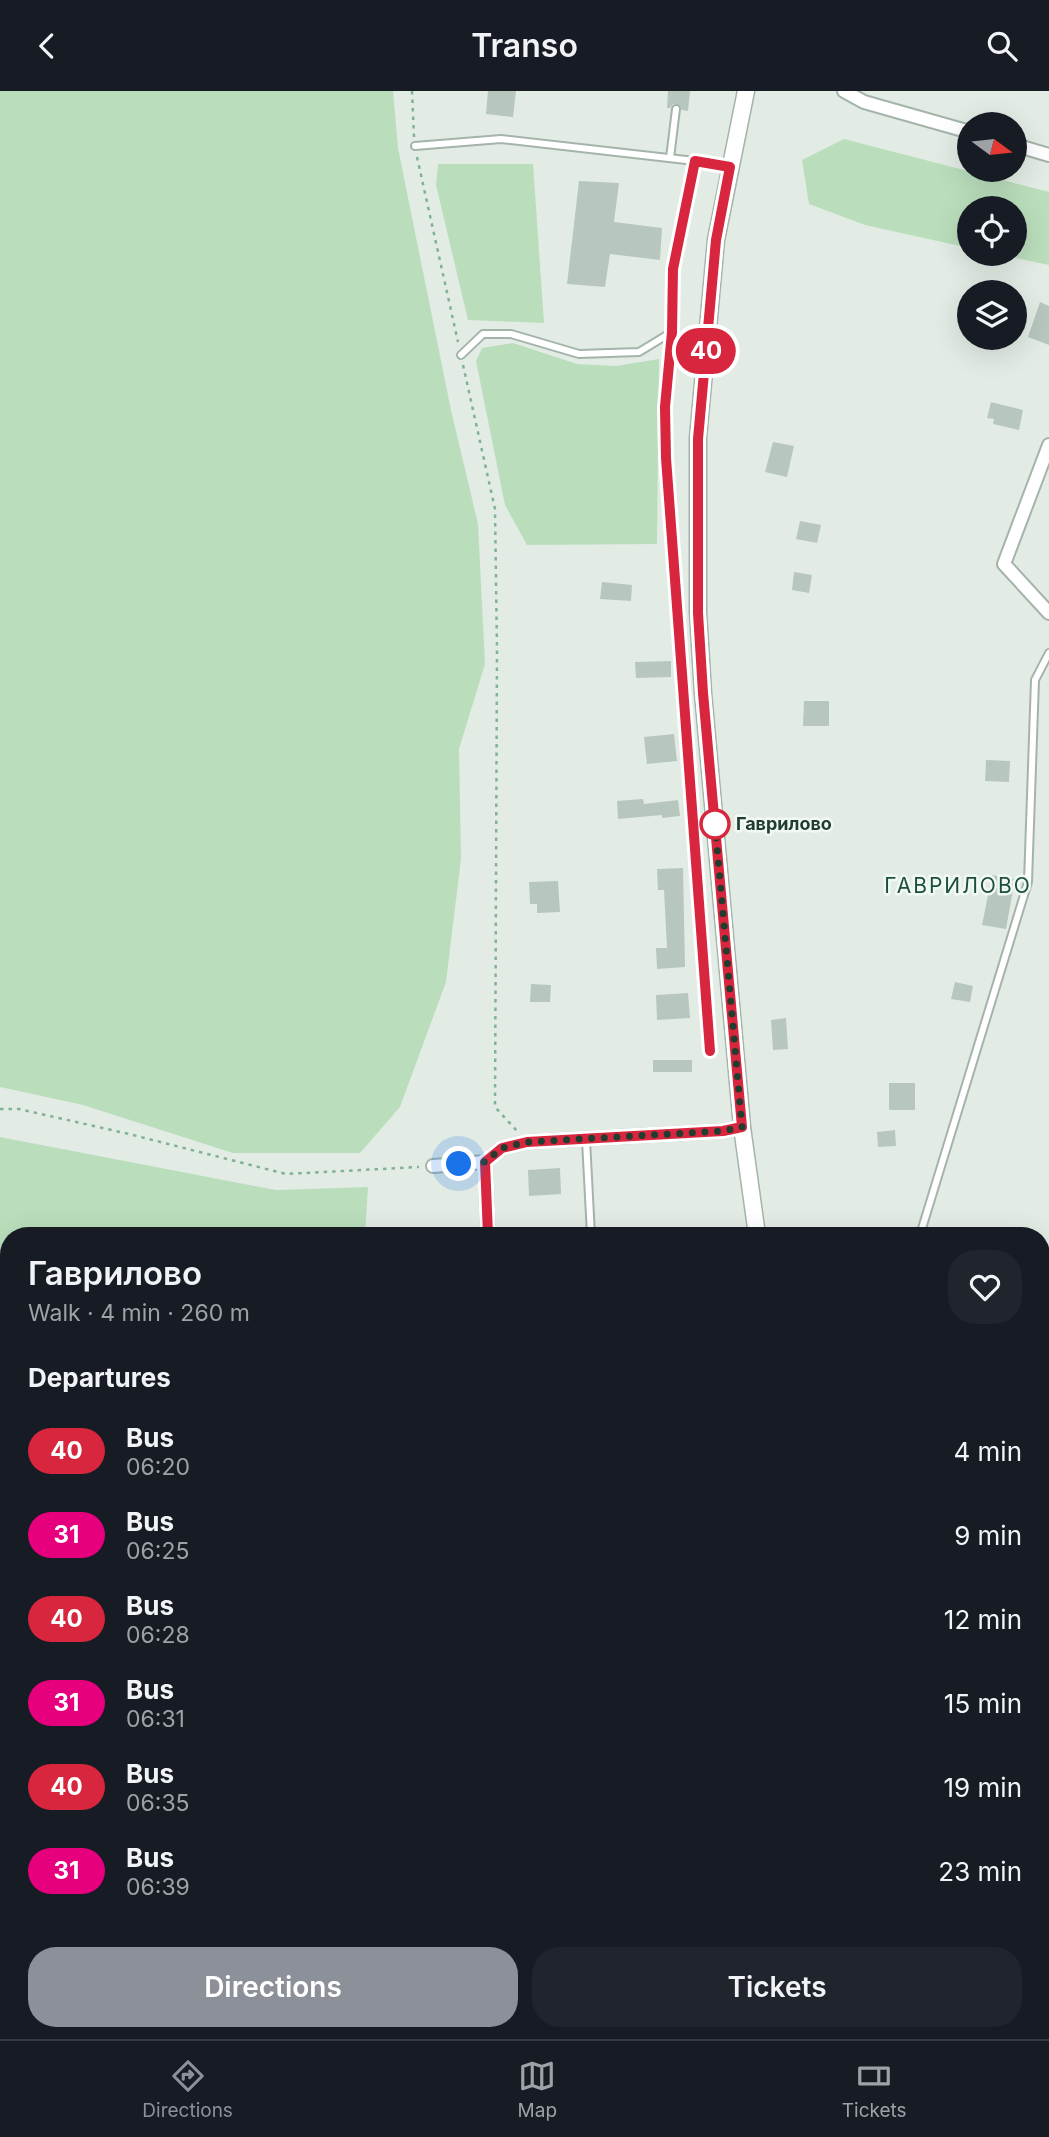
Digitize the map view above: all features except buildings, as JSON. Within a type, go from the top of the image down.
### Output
[{"type":"street","points":[[746,91],[716,240],[698,439],[698,613],[742,1127],[756,1227]]},
{"type":"street","points":[[845,91],[863,102],[957,128]]},
{"type":"street","points":[[1027,149],[1049,155]]},
{"type":"street","points":[[1049,445],[1004,564],[1049,613]]},
{"type":"street","points":[[433,1166],[485,1162],[502,1148],[527,1142],[723,1131],[742,1127]]},
{"type":"street","points":[[485,1162],[488,1227]]},
{"type":"lane","points":[[670,157],[676,109]]},
{"type":"lane","points":[[415,146],[501,139],[670,157],[730,167]]},
{"type":"lane","points":[[695,161],[673,269],[672,332],[665,407],[666,458],[710,1051]]},
{"type":"lane","points":[[461,355],[483,334],[511,334],[579,354],[639,352],[672,332]]},
{"type":"lane","points":[[922,1227],[1028,883],[1035,680],[1049,653]]},
{"type":"lane","points":[[586,1139],[591,1227]]},
{"type":"path","points":[[411,91],[415,146],[495,509],[495,1107],[527,1142]]},
{"type":"path","points":[[0,1109],[19,1109],[116,1131],[286,1174],[433,1166]]},
{"type":"green space","points":[[0,91],[393,91],[398,148],[451,410],[478,524],[485,664],[459,749],[461,859],[446,982],[400,1107],[360,1153],[233,1153],[83,1105],[0,1087]]},
{"type":"green space","points":[[844,139],[957,168],[957,182],[1010,182],[1049,192],[1049,265],[1027,260],[1027,196],[957,196],[957,245],[865,225],[809,204],[802,160]]},
{"type":"green space","points":[[438,164],[533,164],[544,323],[468,320],[436,185]]},
{"type":"green space","points":[[513,343],[577,364],[616,366],[659,359],[657,544],[527,545],[505,505],[476,361],[482,348]]},
{"type":"green space","points":[[0,1137],[276,1190],[368,1187],[366,1227],[0,1227]]},
{"type":"bus line","name":"40","points":[[488,1227],[485,1162],[502,1148],[527,1142],[723,1131],[742,1127],[698,613],[698,439],[716,240],[730,167],[695,161],[673,269],[672,332],[665,407],[666,458],[710,1051]]},
{"type":"place","name":"Гаврилово","points":[[715,824]]},
{"type":"district","name":"ГАВРИЛОВО","points":[[958,886]]},
{"type":"route","points":[[459,1164],[485,1162],[502,1148],[527,1142],[723,1131],[742,1127],[715,824]]}]
